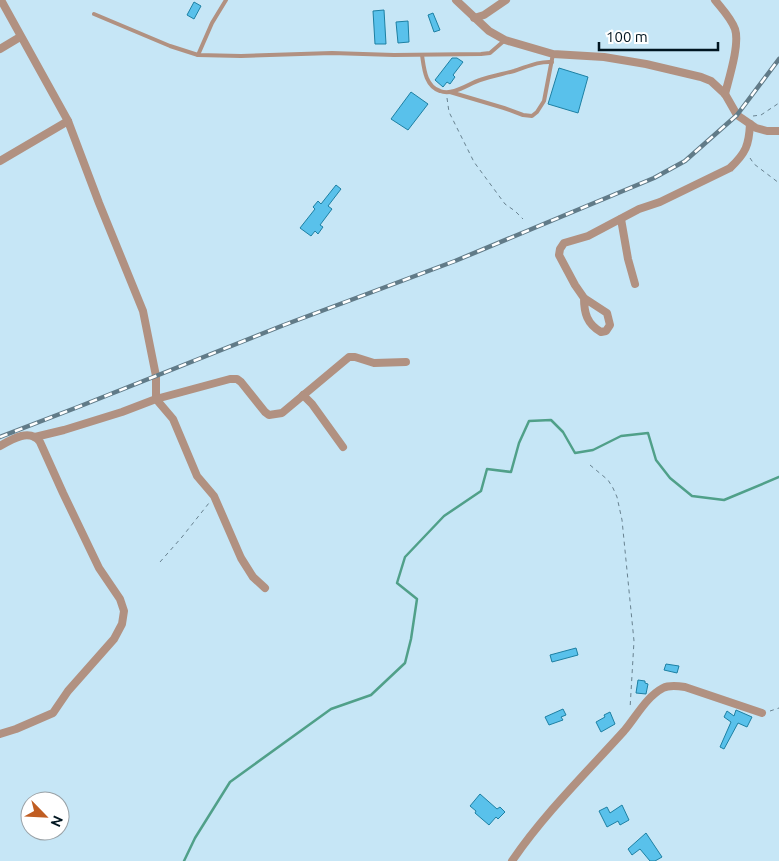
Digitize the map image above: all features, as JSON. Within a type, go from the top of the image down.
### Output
[{"type":"street","points":[[0,0],[68,121],[143,311],[156,376],[156,399],[173,419],[196,476],[214,496],[242,558],[253,577],[265,588]]},
{"type":"street","points":[[456,0],[489,31],[505,40],[552,58],[604,58],[682,72],[711,81],[725,94],[737,115],[762,130],[779,131]]},
{"type":"street","points":[[474,18],[484,15],[506,0]]},
{"type":"street","points":[[715,0],[732,23],[736,33],[733,64],[725,94]]},
{"type":"street","points":[[0,49],[20,37]]},
{"type":"street","points":[[0,161],[68,121]]},
{"type":"street","points":[[584,298],[563,265],[559,255],[560,248],[564,243],[588,236],[639,209],[660,202],[730,168],[747,148],[750,124]]},
{"type":"street","points":[[621,218],[628,259],[635,284]]},
{"type":"street","points":[[0,446],[20,436],[35,437],[64,430],[106,418],[156,399],[226,379],[234,379],[241,382],[265,412],[275,415],[282,413],[349,357],[374,363],[406,362]]},
{"type":"street","points":[[303,395],[312,404],[343,447]]},
{"type":"street","points":[[0,734],[53,713],[68,691],[114,639],[122,624],[124,611],[120,599],[99,568],[62,493],[40,442],[35,437]]},
{"type":"street","points":[[512,861],[541,822],[631,723],[650,698],[664,687],[685,687],[762,713]]},
{"type":"lane","points":[[198,55],[212,24],[226,0]]},
{"type":"lane","points":[[94,14],[170,46],[198,55],[241,56],[332,53],[422,55],[490,53],[505,40]]},
{"type":"lane","points":[[422,55],[428,81],[438,90],[532,116],[538,112],[544,101],[552,58]]},
{"type":"lane","points":[[448,92],[481,79],[552,58]]},
{"type":"path","points":[[448,92],[449,112],[474,162],[505,204],[523,219]]},
{"type":"path","points":[[742,118],[761,115],[779,103]]},
{"type":"path","points":[[747,148],[754,164],[779,183]]},
{"type":"path","points":[[590,465],[608,480],[613,488],[622,520],[634,641],[630,704],[631,723]]},
{"type":"path","points":[[160,562],[214,496]]},
{"type":"path","points":[[762,713],[779,708]]},
{"type":"building","points":[[194,2],[201,6],[194,19],[187,15]]},
{"type":"building","points":[[384,10],[386,44],[375,44],[373,11]]},
{"type":"building","points":[[433,13],[440,30],[434,32],[428,15]]},
{"type":"building","points":[[408,21],[409,42],[398,43],[396,22]]},
{"type":"building","points":[[452,58],[457,58],[463,62],[453,75],[455,77],[450,84],[447,82],[443,87],[435,80]]},
{"type":"building","points":[[559,68],[588,77],[578,113],[548,104]]},
{"type":"building","points":[[411,92],[428,104],[408,130],[391,119]]},
{"type":"building","points":[[336,185],[341,189],[328,206],[332,209],[320,225],[323,227],[318,234],[315,231],[311,236],[300,228],[315,209],[313,207],[318,201],[321,204]]},
{"type":"building","points":[[576,648],[578,655],[552,662],[550,655]]},
{"type":"building","points":[[666,664],[679,666],[677,673],[664,670]]},
{"type":"building","points":[[638,680],[645,681],[648,684],[646,694],[636,693]]},
{"type":"building","points":[[563,709],[566,715],[561,717],[563,720],[549,725],[545,717]]},
{"type":"building","points":[[736,710],[752,717],[747,727],[738,723],[724,749],[720,747],[731,722],[724,717],[727,711],[734,716]]},
{"type":"building","points":[[610,712],[615,724],[601,732],[596,722]]},
{"type":"building","points":[[480,794],[497,809],[500,807],[505,812],[498,819],[496,817],[489,825],[470,806]]},
{"type":"building","points":[[622,805],[629,820],[620,825],[618,821],[607,827],[599,811],[607,807],[610,813]]},
{"type":"building","points":[[646,833],[662,857],[655,861],[650,861],[640,849],[632,855],[628,849]]},
{"type":"waterway","points":[[184,861],[195,838],[230,782],[331,709],[371,695],[405,663],[417,599],[397,583],[405,557],[444,516],[481,491],[487,469],[511,472],[519,443],[529,421],[551,420],[563,432],[575,453],[593,450],[621,436],[648,433],[656,460],[670,478],[692,496],[724,500],[779,477]]},
{"type":"railway","points":[[0,437],[284,325],[455,261],[654,178],[685,161],[737,115],[779,59]]}]
